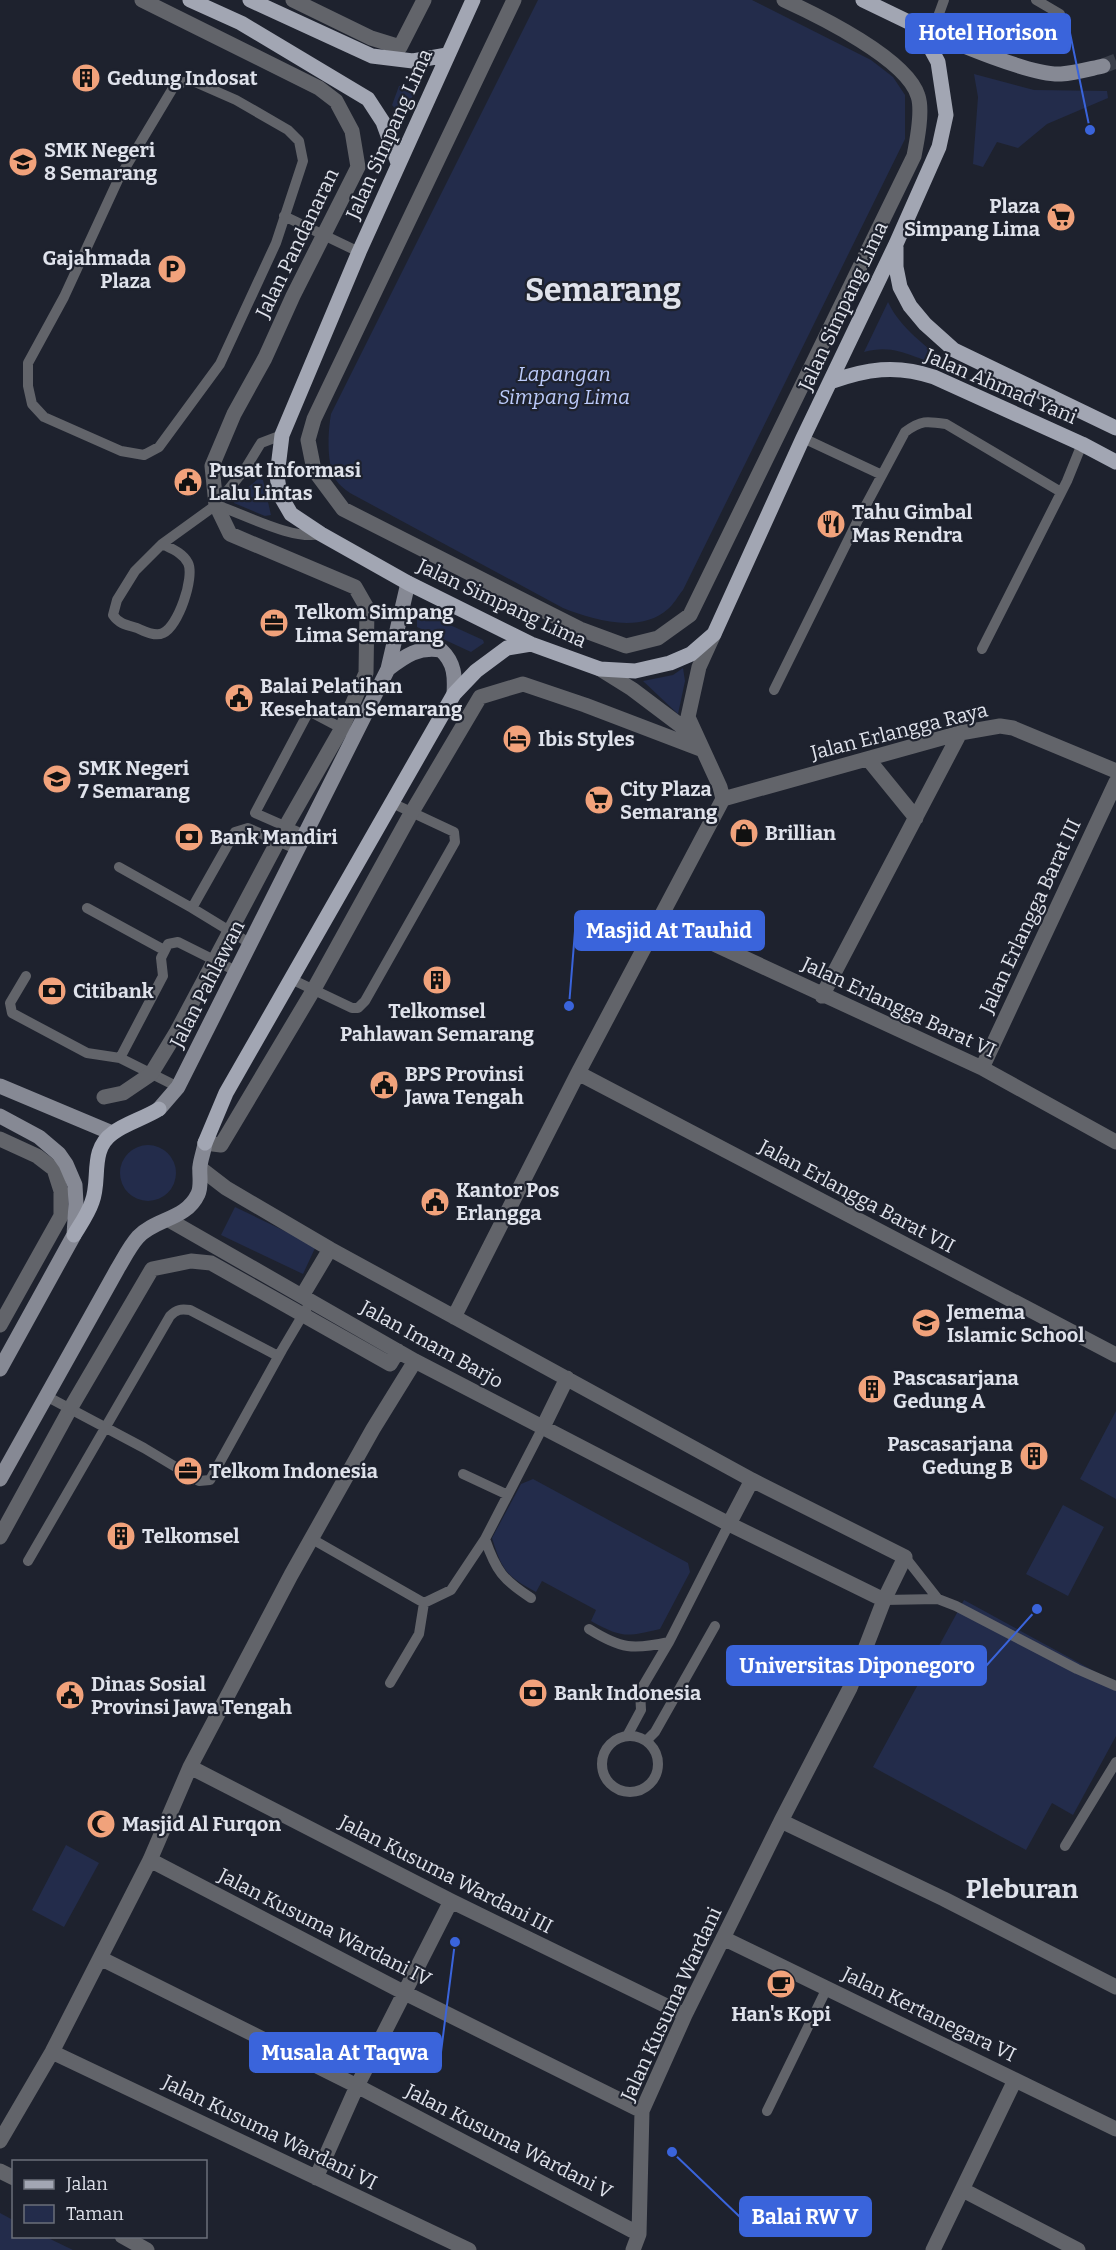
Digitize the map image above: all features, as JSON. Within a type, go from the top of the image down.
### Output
[{"type":"main road","points":[[190,0],[241,23],[368,99],[383,122],[398,163]]},
{"type":"main road","points":[[250,0],[372,56],[413,61],[447,55]]},
{"type":"main road","name":"Jalan Simpang Lima","points":[[472,0],[359,252],[282,435],[277,476],[280,495],[291,514],[321,534],[408,583],[531,644],[600,669],[635,671],[670,663],[691,654],[714,634],[939,147],[946,115],[938,62],[926,30]]},
{"type":"main road","points":[[863,0],[926,30],[1001,59],[1059,74],[1103,66]]},
{"type":"main road","name":"Jalan Ahmad Yani","points":[[896,244],[896,267],[900,287],[910,306],[925,324],[954,350],[1116,428]]},
{"type":"main road","name":"Jalan Ahmad Yani","points":[[830,382],[857,372],[893,369],[916,371],[1082,444],[1116,462]]},
{"type":"main road","name":"Jalan Pahlawan","points":[[112,1133],[159,1109],[178,1088],[298,850],[348,732],[388,669],[408,583]]},
{"type":"main road","points":[[0,1479],[118,1268],[138,1237],[152,1226],[170,1220],[188,1207],[198,1193],[200,1168],[206,1143],[226,1093],[454,694],[476,671],[507,648],[531,644]]},
{"type":"main road","points":[[388,669],[412,653],[430,648],[441,650],[451,662],[454,694]]},
{"type":"main road","points":[[0,1086],[112,1133],[99,1150],[96,1160],[92,1202],[0,1369]]},
{"type":"main road","points":[[0,1116],[39,1137],[59,1154],[66,1164],[76,1193],[74,1235]]},
{"type":"street","name":"Jalan Pandanaran","points":[[142,0],[257,55],[319,88],[336,101],[352,131],[358,167],[265,358],[234,414],[212,466],[216,505]]},
{"type":"street","points":[[293,0],[371,38],[400,47],[424,0]]},
{"type":"street","name":"Jalan Simpang Lima","points":[[514,0],[314,418],[308,440],[314,470],[343,509],[580,629],[626,646],[658,638],[690,615],[914,156],[919,129],[918,96],[902,71],[875,48],[784,0]]},
{"type":"street","name":"Jalan Pahlawan","points":[[104,1097],[123,1093],[151,1074],[231,932],[286,826],[348,732],[366,673],[367,608],[355,587],[230,534],[216,505]]},
{"type":"street","points":[[454,1317],[578,1074],[723,799],[688,717],[699,667],[714,634]]},
{"type":"street","points":[[600,669],[632,689],[700,744]]},
{"type":"street","points":[[206,1143],[221,1145],[314,989],[480,697],[523,684],[700,744]]},
{"type":"street","name":"Jalan Erlangga Raya","points":[[723,799],[960,733],[1000,726],[1013,728],[1116,771]]},
{"type":"street","points":[[822,996],[960,733]]},
{"type":"street","points":[[868,759],[916,818]]},
{"type":"street","name":"Jalan Erlangga Barat III","points":[[982,1068],[1116,782]]},
{"type":"street","name":"Jalan Erlangga Barat VI","points":[[660,919],[822,996],[982,1068],[1116,1142]]},
{"type":"street","name":"Jalan Erlangga Barat VII","points":[[578,1074],[1116,1355]]},
{"type":"street","points":[[0,1139],[37,1156],[54,1169],[61,1191],[61,1216],[0,1325]]},
{"type":"street","name":"Jalan Imam Barjo","points":[[200,1168],[226,1188],[330,1249],[752,1480],[905,1557]]},
{"type":"street","name":"Jalan Imam Barjo","points":[[170,1220],[415,1361],[729,1524],[884,1600]]},
{"type":"street","points":[[307,1299],[330,1249]]},
{"type":"street","points":[[0,1537],[70,1409],[152,1269],[190,1261],[211,1263],[390,1364],[398,1351]]},
{"type":"street","points":[[0,2141],[52,2052],[150,1860],[190,1767],[373,1428],[415,1361]]},
{"type":"street","points":[[543,1427],[567,1378]]},
{"type":"street","points":[[729,1524],[752,1480]]},
{"type":"street","name":"Jalan Kusuma Wardani","points":[[633,2250],[639,2234],[642,2111],[685,2015],[850,1688],[884,1600],[905,1557]]},
{"type":"street","name":"Jalan Kusuma Wardani III","points":[[190,1767],[451,1901],[685,2015]]},
{"type":"street","points":[[781,1821],[944,1899],[1116,1987]]},
{"type":"street","name":"Jalan Kusuma Wardani IV","points":[[150,1860],[403,1992],[642,2111]]},
{"type":"street","points":[[316,2178],[357,2086],[451,1901]]},
{"type":"street","name":"Jalan Kertanegara VI","points":[[723,1938],[1116,2129]]},
{"type":"street","name":"Jalan Kusuma Wardani V","points":[[100,1958],[357,2086],[639,2234]]},
{"type":"street","name":"Jalan Kusuma Wardani VI","points":[[52,2052],[470,2250]]},
{"type":"street","points":[[933,2250],[1015,2080]]},
{"type":"street","points":[[963,2190],[1078,2250]]},
{"type":"street","points":[[126,2238],[147,2250]]},
{"type":"lane","points":[[926,30],[944,0]]},
{"type":"lane","points":[[1036,0],[1060,14]]},
{"type":"lane","points":[[183,82],[195,82],[236,100],[288,130],[299,141],[303,161],[285,216],[276,243],[220,364],[159,447],[144,455],[121,451],[44,417],[32,404],[28,386],[28,363],[64,297],[118,180],[173,88],[183,82]]},
{"type":"lane","points":[[285,216],[359,252]]},
{"type":"lane","points":[[774,690],[882,475],[905,432],[916,423],[930,421],[946,424],[1061,492]]},
{"type":"lane","points":[[162,544],[183,556],[189,565],[191,579],[172,627],[163,633],[156,634],[118,622],[113,615],[114,608],[135,571],[162,544],[216,505],[245,469],[261,444],[282,435]]},
{"type":"lane","points":[[803,438],[882,475]]},
{"type":"lane","points":[[982,649],[1061,492],[1082,444]]},
{"type":"lane","points":[[216,505],[285,531],[309,537],[321,534]]},
{"type":"lane","points":[[305,835],[255,813],[309,711],[348,732]]},
{"type":"lane","points":[[291,979],[352,1008],[358,1008],[365,1000],[455,842],[454,832],[392,803]]},
{"type":"lane","points":[[192,908],[235,832],[241,828],[248,828],[298,850]]},
{"type":"lane","points":[[119,867],[251,944]]},
{"type":"lane","points":[[87,908],[164,950]]},
{"type":"lane","points":[[120,1058],[163,976],[161,958],[171,942],[178,942],[237,972]]},
{"type":"lane","points":[[26,976],[10,1003],[12,1014],[87,1053],[120,1058],[178,1088]]},
{"type":"lane","points":[[46,1396],[144,1448],[199,1481],[210,1480],[303,1315],[307,1299]]},
{"type":"lane","points":[[28,1561],[170,1316],[181,1309],[190,1310],[278,1356]]},
{"type":"lane","points":[[424,1603],[451,1590],[485,1539],[543,1427]]},
{"type":"lane","points":[[463,1474],[508,1495]]},
{"type":"lane","points":[[627,1736],[641,1710],[640,1692],[669,1642],[729,1524]]},
{"type":"lane","points":[[312,1539],[424,1603]]},
{"type":"lane","points":[[485,1539],[497,1569],[510,1584],[531,1598]]},
{"type":"lane","points":[[905,1557],[938,1599]]},
{"type":"lane","points":[[884,1600],[938,1599],[956,1606],[1077,1669],[1116,1686]]},
{"type":"lane","points":[[390,1683],[419,1634],[424,1603]]},
{"type":"lane","points":[[646,1741],[655,1732],[715,1626]]},
{"type":"lane","points":[[589,1629],[612,1644],[641,1648],[669,1642]]},
{"type":"lane","points":[[627,1736],[646,1741],[657,1756],[656,1775],[644,1788],[627,1792],[610,1785],[602,1769],[602,1760],[610,1744],[618,1738],[627,1736]]},
{"type":"lane","points":[[1065,1846],[1116,1762]]},
{"type":"lane","points":[[767,2111],[827,1988]]},
{"type":"green space","name":"Lapangan Simpang Lima","points":[[538,0],[752,0],[871,60],[893,77],[905,95],[905,139],[683,590],[668,609],[657,617],[644,621],[630,623],[602,620],[563,608],[350,493],[337,482],[329,457],[331,414]]},
{"type":"green space","points":[[974,74],[1034,90],[1107,91],[1108,98],[1047,124],[1018,148],[997,142],[983,167],[973,164],[978,97]]},
{"type":"green space","points":[[399,86],[410,86],[416,90],[402,117],[392,105]]},
{"type":"green space","points":[[888,302],[907,329],[948,366],[887,349],[864,352]]},
{"type":"green space","points":[[258,479],[263,480],[271,515],[265,516],[234,503],[235,498]]},
{"type":"green space","points":[[417,610],[483,640],[484,643],[471,652],[417,627]]},
{"type":"green space","points":[[683,668],[685,681],[678,714],[643,681],[673,675]]},
{"type":"green space","points":[[142,1145],[154,1145],[164,1149],[172,1157],[176,1173],[172,1189],[164,1197],[154,1201],[142,1201],[132,1197],[124,1189],[120,1179],[120,1167],[124,1157],[132,1149]]},
{"type":"green space","points":[[235,1207],[316,1246],[303,1274],[221,1235]]},
{"type":"green space","points":[[1116,1411],[1116,1499],[1080,1479]]},
{"type":"green space","points":[[533,1479],[688,1563],[690,1572],[660,1629],[639,1634],[610,1631],[591,1621],[596,1610],[542,1581],[536,1592],[506,1571],[492,1538],[521,1484]]},
{"type":"green space","points":[[1063,1505],[1104,1527],[1068,1596],[1026,1574]]},
{"type":"green space","points":[[964,1600],[1116,1683],[1116,1736],[1073,1815],[1052,1803],[1026,1850],[873,1767]]},
{"type":"green space","points":[[66,1845],[99,1863],[64,1927],[32,1910]]},
{"type":"green space","points":[[0,2213],[12,2219],[12,2238],[48,2238],[73,2250],[0,2250]]},
{"type":"tunnel","points":[[1103,66],[1116,61]]},
{"type":"place","name":"Gedung Indosat","points":[[86,78]]},
{"type":"place","name":"Hotel Horison","points":[[1090,130]]},
{"type":"place","name":"SMK Negeri 8 Semarang","points":[[23,162]]},
{"type":"place","name":"Plaza Simpang Lima","points":[[1061,217]]},
{"type":"place","name":"Gajahmada Plaza","points":[[172,269]]},
{"type":"place","name":"Pusat Informasi Lalu Lintas","points":[[188,482]]},
{"type":"place","name":"Tahu Gimbal Mas Rendra","points":[[831,524]]},
{"type":"place","name":"Telkom Simpang Lima Semarang","points":[[274,623]]},
{"type":"place","name":"Balai Pelatihan Kesehatan Semarang","points":[[239,698]]},
{"type":"place","name":"Ibis Styles","points":[[517,739]]},
{"type":"place","name":"SMK Negeri 7 Semarang","points":[[57,779]]},
{"type":"place","name":"City Plaza Semarang","points":[[599,800]]},
{"type":"place","name":"Brillian","points":[[744,833]]},
{"type":"place","name":"Bank Mandiri","points":[[189,837]]},
{"type":"place","name":"Telkomsel Pahlawan Semarang","points":[[437,980]]},
{"type":"place","name":"Citibank","points":[[52,991]]},
{"type":"place","name":"Masjid At Tauhid","points":[[569,1006]]},
{"type":"place","name":"BPS Provinsi Jawa Tengah","points":[[384,1085]]},
{"type":"place","name":"Kantor Pos Erlangga","points":[[435,1202]]},
{"type":"place","name":"Jemema Islamic School","points":[[926,1323]]},
{"type":"place","name":"Pascasarjana Gedung A","points":[[872,1389]]},
{"type":"place","name":"Pascasarjana Gedung B","points":[[1034,1456]]},
{"type":"place","name":"Telkom Indonesia","points":[[188,1471]]},
{"type":"place","name":"Telkomsel","points":[[121,1536]]},
{"type":"place","name":"Universitas Diponegoro","points":[[1037,1609]]},
{"type":"place","name":"Bank Indonesia","points":[[533,1693]]},
{"type":"place","name":"Dinas Sosial Provinsi Jawa Tengah","points":[[70,1695]]},
{"type":"place","name":"Masjid Al Furqon","points":[[101,1824]]},
{"type":"place","name":"Musala At Taqwa","points":[[455,1942]]},
{"type":"place","name":"Han's Kopi","points":[[781,1984]]},
{"type":"place","name":"Balai RW V","points":[[672,2152]]},
{"type":"district","name":"Semarang","points":[[603,290]]},
{"type":"district","name":"Pleburan","points":[[1022,1889]]}]
